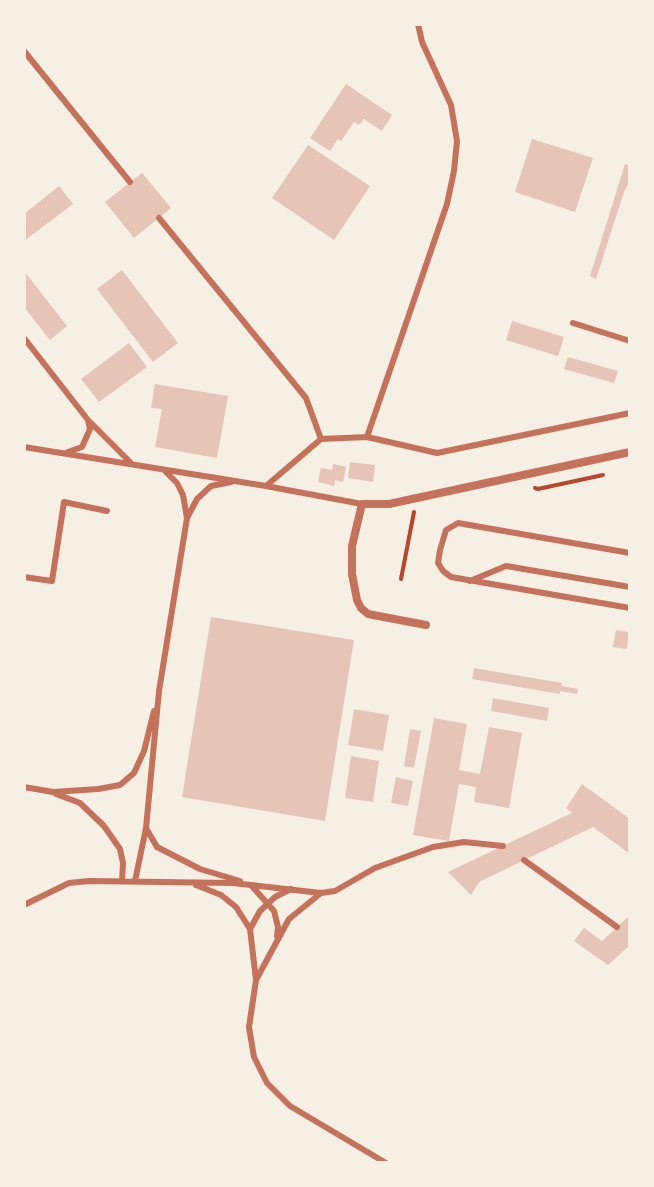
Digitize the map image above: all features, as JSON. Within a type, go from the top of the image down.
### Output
[{"type":"street","points":[[426,625],[368,614],[361,608],[352,574],[352,546],[362,504],[389,504],[630,452]]},
{"type":"lane","points":[[367,437],[447,204],[454,171],[457,141],[451,105],[422,42],[418,24]]},
{"type":"lane","points":[[24,51],[130,182]]},
{"type":"lane","points":[[159,218],[306,398],[321,439]]},
{"type":"lane","points":[[573,323],[630,341]]},
{"type":"lane","points":[[24,338],[88,420],[132,464]]},
{"type":"lane","points":[[266,486],[321,439],[367,437],[437,453],[630,413]]},
{"type":"lane","points":[[61,453],[82,447],[90,429],[88,420]]},
{"type":"lane","points":[[24,447],[362,504]]},
{"type":"lane","points":[[158,468],[177,483],[183,495],[187,518]]},
{"type":"lane","points":[[135,881],[146,828],[159,691],[187,518],[197,499],[211,486],[238,481]]},
{"type":"lane","points":[[24,577],[52,581],[64,502],[107,511]]},
{"type":"lane","points":[[630,553],[458,523],[446,530],[438,563],[451,577],[630,608]]},
{"type":"lane","points":[[470,581],[506,566],[630,587]]},
{"type":"lane","points":[[53,792],[120,785],[134,773],[144,751],[159,691]]},
{"type":"lane","points":[[24,787],[53,792],[80,803],[104,826],[120,849],[122,881]]},
{"type":"lane","points":[[146,828],[157,847],[200,869],[253,885],[274,911],[277,940]]},
{"type":"lane","points":[[24,905],[69,883],[180,882],[253,885],[321,893],[335,891],[375,868],[433,847],[464,842],[503,846]]},
{"type":"lane","points":[[524,860],[617,927]]},
{"type":"lane","points":[[180,882],[221,895],[236,907],[250,929],[256,980],[249,1027],[254,1057],[267,1083],[290,1106],[386,1163]]},
{"type":"lane","points":[[250,929],[260,911],[275,897],[291,889]]},
{"type":"lane","points":[[256,980],[289,919],[321,893]]},
{"type":"path","points":[[532,486],[538,489],[603,475]]},
{"type":"path","points":[[401,579],[413,512],[428,509]]},
{"type":"building","points":[[346,84],[392,115],[382,131],[364,119],[359,125],[354,122],[330,151],[310,138]]},
{"type":"building","points":[[532,139],[593,158],[575,212],[515,192]]},
{"type":"building","points":[[308,145],[370,186],[334,240],[272,198]]},
{"type":"building","points":[[625,164],[630,166],[630,181],[596,279],[590,276]]},
{"type":"building","points":[[142,173],[171,208],[134,238],[105,202]]},
{"type":"building","points":[[59,186],[73,204],[24,241],[24,214]]},
{"type":"building","points":[[122,270],[178,343],[153,362],[97,289]]},
{"type":"building","points":[[24,271],[67,326],[50,340],[24,307]]},
{"type":"building","points":[[512,321],[564,337],[558,356],[506,340]]},
{"type":"building","points":[[129,343],[147,367],[99,402],[81,379]]},
{"type":"building","points":[[568,357],[618,371],[614,383],[564,369]]},
{"type":"building","points":[[155,384],[228,396],[217,458],[155,447],[162,409],[151,408]]},
{"type":"building","points":[[350,462],[375,465],[373,482],[348,478]]},
{"type":"building","points":[[333,464],[346,467],[343,482],[335,480],[334,486],[318,482],[321,468],[332,470]]},
{"type":"building","points":[[211,617],[354,640],[325,821],[182,797]]},
{"type":"building","points":[[616,630],[629,632],[627,649],[613,647]]},
{"type":"building","points":[[474,668],[562,683],[561,686],[578,689],[577,694],[560,691],[560,694],[472,679]]},
{"type":"building","points":[[493,698],[549,708],[547,721],[491,711]]},
{"type":"building","points":[[354,709],[389,715],[383,751],[348,745]]},
{"type":"building","points":[[434,718],[467,724],[459,770],[480,774],[489,727],[522,733],[509,808],[474,802],[476,787],[459,784],[449,841],[413,835]]},
{"type":"building","points":[[410,729],[421,731],[414,768],[404,766]]},
{"type":"building","points":[[351,756],[379,761],[373,802],[345,798]]},
{"type":"building","points":[[396,777],[413,781],[408,806],[391,803]]},
{"type":"building","points":[[582,784],[630,819],[630,854],[593,827],[479,882],[471,895],[448,872],[572,813],[566,808]]},
{"type":"building","points":[[630,915],[630,945],[608,965],[574,941],[584,928],[602,941]]}]
